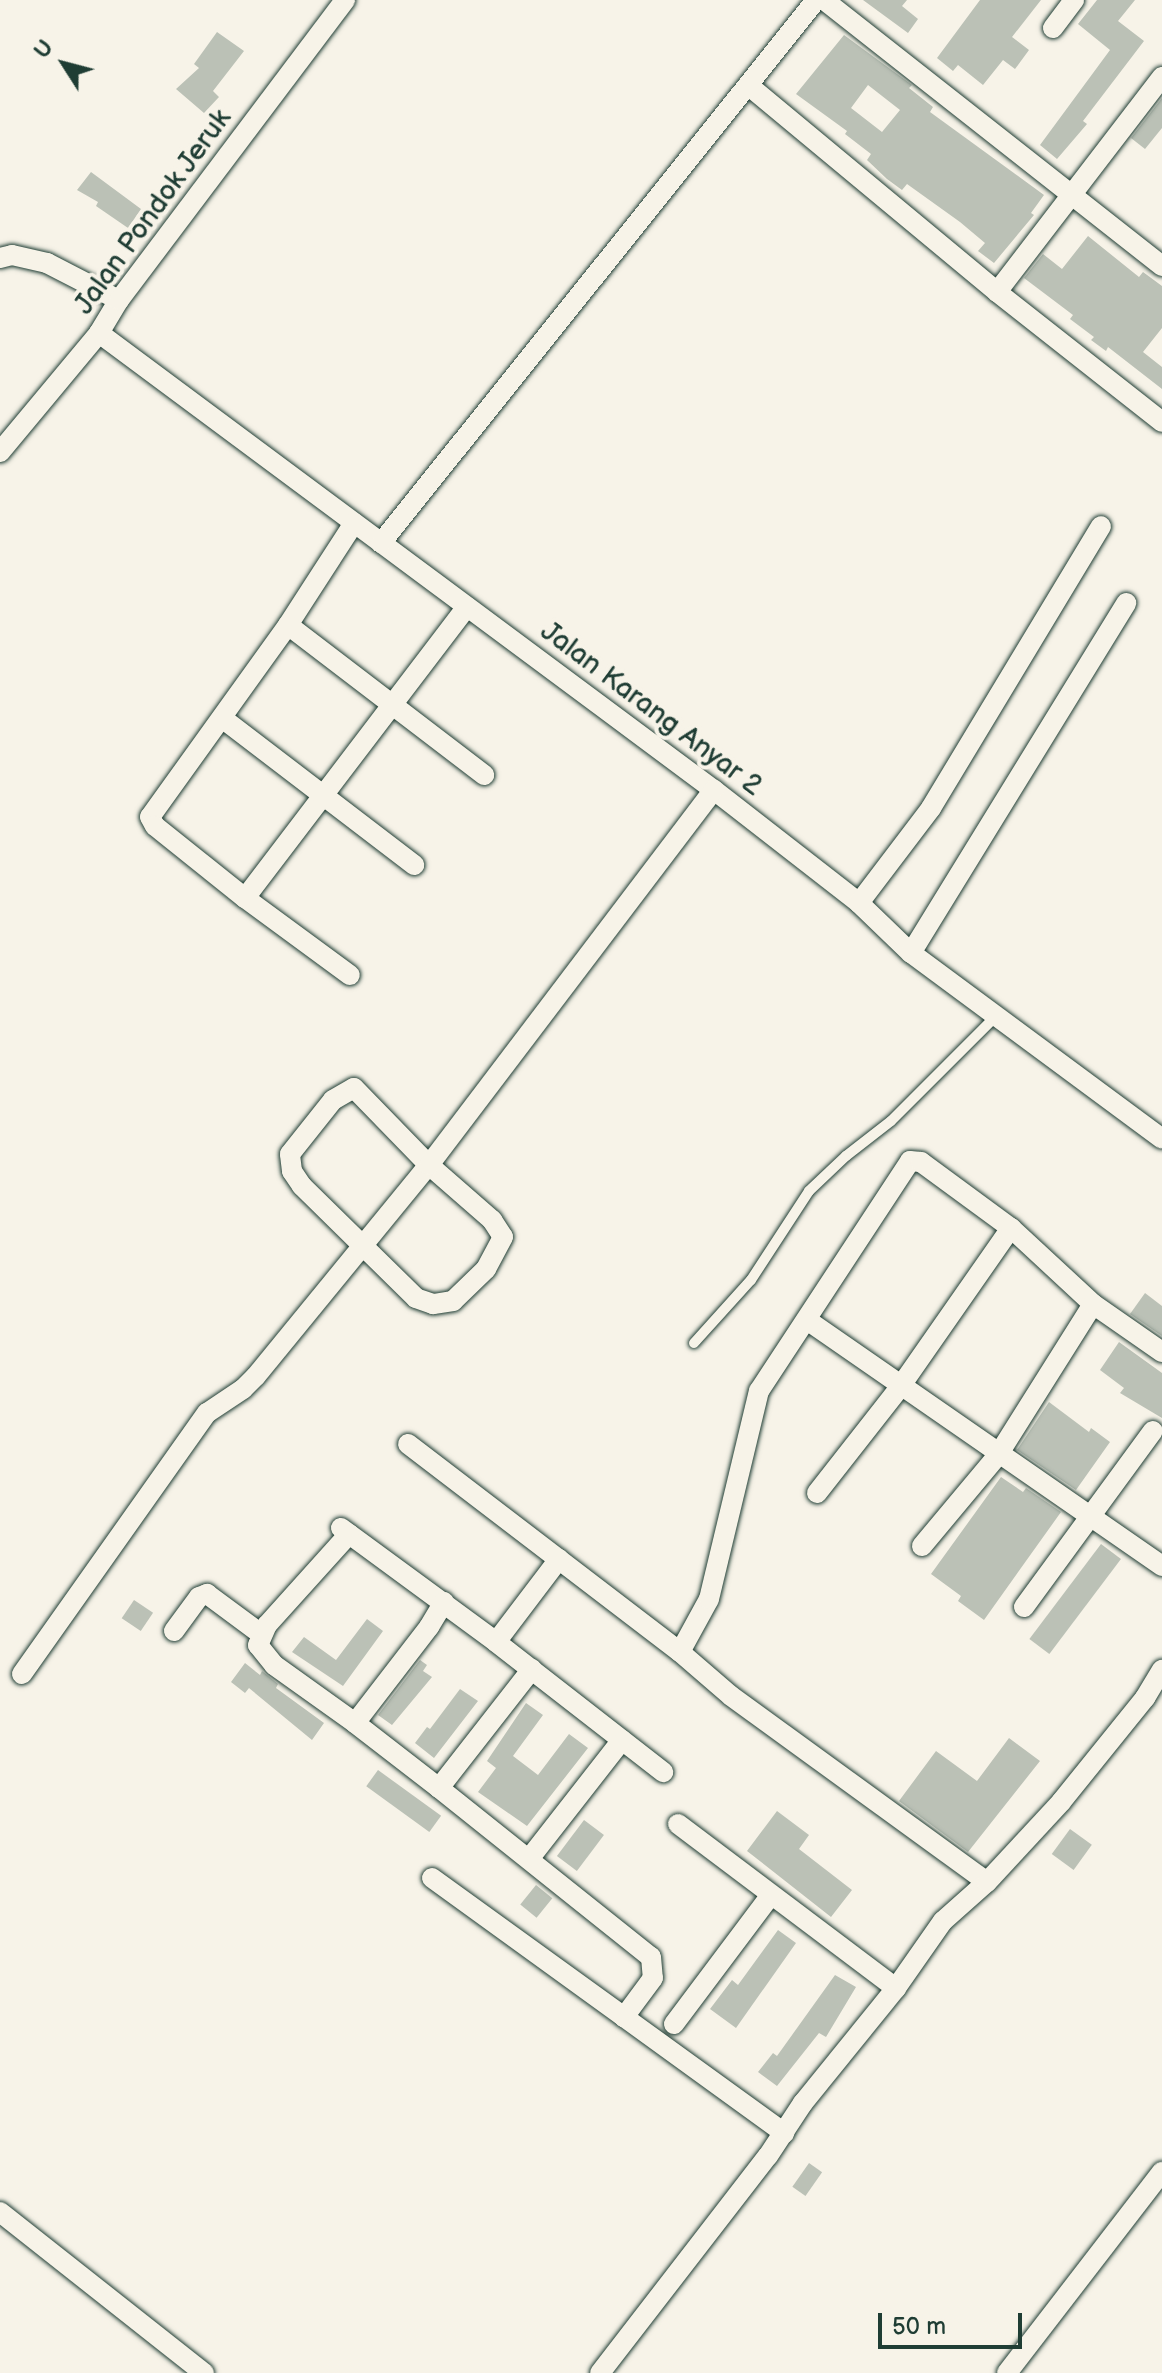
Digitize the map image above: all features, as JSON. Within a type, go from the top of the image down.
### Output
[{"type":"street","name":"Jalan Pondok Jeruk","points":[[0,452],[99,333],[119,300],[345,0]]},
{"type":"street","points":[[381,543],[816,0]]},
{"type":"street","points":[[824,0],[1162,266]]},
{"type":"street","points":[[1053,28],[1074,0]]},
{"type":"street","points":[[997,292],[1162,77]]},
{"type":"street","points":[[748,85],[997,292],[1162,422]]},
{"type":"street","points":[[0,258],[12,255],[47,263],[119,300]]},
{"type":"street","name":"Jalan Karang Anyar 2","points":[[99,333],[714,790],[859,903],[911,953],[1162,1139]]},
{"type":"street","points":[[350,975],[245,898],[155,826],[150,817],[288,625],[354,523]]},
{"type":"street","points":[[859,903],[931,808],[1101,526]]},
{"type":"street","points":[[911,953],[1126,603]]},
{"type":"street","points":[[245,898],[467,607]]},
{"type":"street","points":[[288,625],[484,775]]},
{"type":"street","points":[[222,718],[414,865]]},
{"type":"street","points":[[22,1674],[207,1413],[256,1376],[429,1165],[714,790]]},
{"type":"street","points":[[354,1088],[363,1093],[429,1165],[500,1230],[503,1237],[486,1269],[453,1301],[433,1304],[416,1298],[302,1186],[289,1163],[290,1154],[333,1100],[354,1088]]},
{"type":"street","points":[[680,1652],[709,1599],[759,1391],[910,1161],[921,1162],[1011,1228],[1093,1304],[1162,1352]]},
{"type":"street","points":[[817,1493],[900,1387],[1011,1228]]},
{"type":"street","points":[[922,1546],[998,1455],[1093,1304]]},
{"type":"street","points":[[807,1320],[1162,1566]]},
{"type":"street","points":[[1024,1607],[1153,1431]]},
{"type":"street","points":[[408,1444],[680,1652],[768,1724],[987,1882]]},
{"type":"street","points":[[624,2017],[653,1978],[651,1957],[439,1788],[274,1665],[258,1645],[261,1634],[344,1530],[444,1602],[663,1772]]},
{"type":"street","points":[[496,1642],[559,1559]]},
{"type":"street","points":[[174,1631],[199,1597],[207,1594],[261,1634]]},
{"type":"street","points":[[355,1723],[429,1627],[444,1602]]},
{"type":"street","points":[[439,1788],[532,1669]]},
{"type":"street","points":[[600,2373],[784,2133],[803,2103],[896,1988],[943,1921],[987,1882],[1061,1802],[1145,1698],[1162,1670]]},
{"type":"street","points":[[529,1859],[622,1740]]},
{"type":"street","points":[[678,1824],[896,1988]]},
{"type":"street","points":[[432,1878],[784,2133]]},
{"type":"street","points":[[674,2024],[771,1895]]},
{"type":"street","points":[[1007,2373],[1162,2172]]},
{"type":"street","points":[[0,2212],[204,2373]]},
{"type":"lane","points":[[694,1343],[751,1280],[809,1191],[846,1156],[891,1121],[996,1016]]},
{"type":"building","points":[[863,0],[907,0],[902,6],[918,19],[908,33]]},
{"type":"building","points":[[980,0],[1041,0],[1012,37],[1029,50],[1015,69],[1003,60],[983,85],[958,65],[953,71],[937,58]]},
{"type":"building","points":[[1097,0],[1135,0],[1118,21],[1144,41],[1083,121],[1087,124],[1057,159],[1040,145],[1110,50],[1078,24]]},
{"type":"building","points":[[217,32],[244,51],[213,91],[219,97],[204,113],[176,89],[199,68],[194,64]]},
{"type":"building","points":[[844,35],[912,85],[909,88],[933,107],[930,112],[1044,195],[1031,213],[1034,215],[994,263],[978,251],[985,243],[907,184],[902,190],[887,179],[867,160],[871,154],[845,134],[847,131],[796,94]],"holes":[[[868,85],[900,110],[882,132],[851,108]]]},
{"type":"building","points":[[1162,98],[1162,128],[1145,149],[1131,138]]},
{"type":"building","points":[[91,172],[141,209],[128,228],[96,206],[98,202],[77,190]]},
{"type":"building","points":[[1088,236],[1139,277],[1143,272],[1162,286],[1162,328],[1143,352],[1162,367],[1162,389],[1108,347],[1106,351],[1091,340],[1094,337],[1070,319],[1073,315],[1024,278],[1043,254],[1062,269]]},
{"type":"building","points":[[1145,1293],[1162,1306],[1162,1336],[1130,1314]]},
{"type":"building","points":[[1119,1342],[1162,1373],[1162,1418],[1120,1393],[1124,1388],[1100,1370]]},
{"type":"building","points":[[1049,1402],[1089,1432],[1091,1428],[1110,1442],[1076,1490],[1017,1450]]},
{"type":"building","points":[[1001,1477],[1023,1492],[1026,1488],[1061,1512],[984,1620],[958,1601],[961,1596],[931,1574]]},
{"type":"building","points":[[1101,1544],[1121,1559],[1049,1654],[1029,1639]]},
{"type":"building","points":[[134,1600],[153,1613],[141,1631],[122,1618]]},
{"type":"building","points":[[367,1619],[383,1631],[343,1686],[292,1652],[304,1637],[336,1660]]},
{"type":"building","points":[[420,1660],[427,1665],[423,1671],[432,1677],[392,1725],[378,1715]]},
{"type":"building","points":[[245,1663],[260,1675],[262,1671],[278,1684],[276,1688],[324,1723],[312,1740],[249,1688],[245,1693],[231,1682]]},
{"type":"building","points":[[460,1689],[478,1701],[434,1758],[415,1743],[427,1727],[430,1729]]},
{"type":"building","points":[[526,1703],[543,1715],[513,1756],[538,1775],[569,1734],[588,1748],[527,1826],[478,1792],[496,1768],[487,1761]]},
{"type":"building","points":[[1009,1738],[1040,1761],[968,1852],[899,1801],[936,1751],[977,1781]]},
{"type":"building","points":[[378,1770],[441,1816],[429,1832],[366,1786]]},
{"type":"building","points":[[777,1811],[809,1835],[799,1849],[852,1890],[831,1917],[747,1851]]},
{"type":"building","points":[[584,1820],[604,1835],[577,1871],[557,1856]]},
{"type":"building","points":[[1070,1829],[1092,1845],[1074,1870],[1052,1854]]},
{"type":"building","points":[[536,1885],[552,1898],[537,1918],[520,1904]]},
{"type":"building","points":[[778,1930],[796,1943],[736,2028],[710,2009],[732,1980],[738,1985]]},
{"type":"building","points":[[835,1975],[856,1987],[826,2037],[819,2033],[777,2086],[758,2072],[773,2053],[777,2056]]},
{"type":"building","points":[[809,2163],[822,2172],[805,2196],[792,2187]]}]
